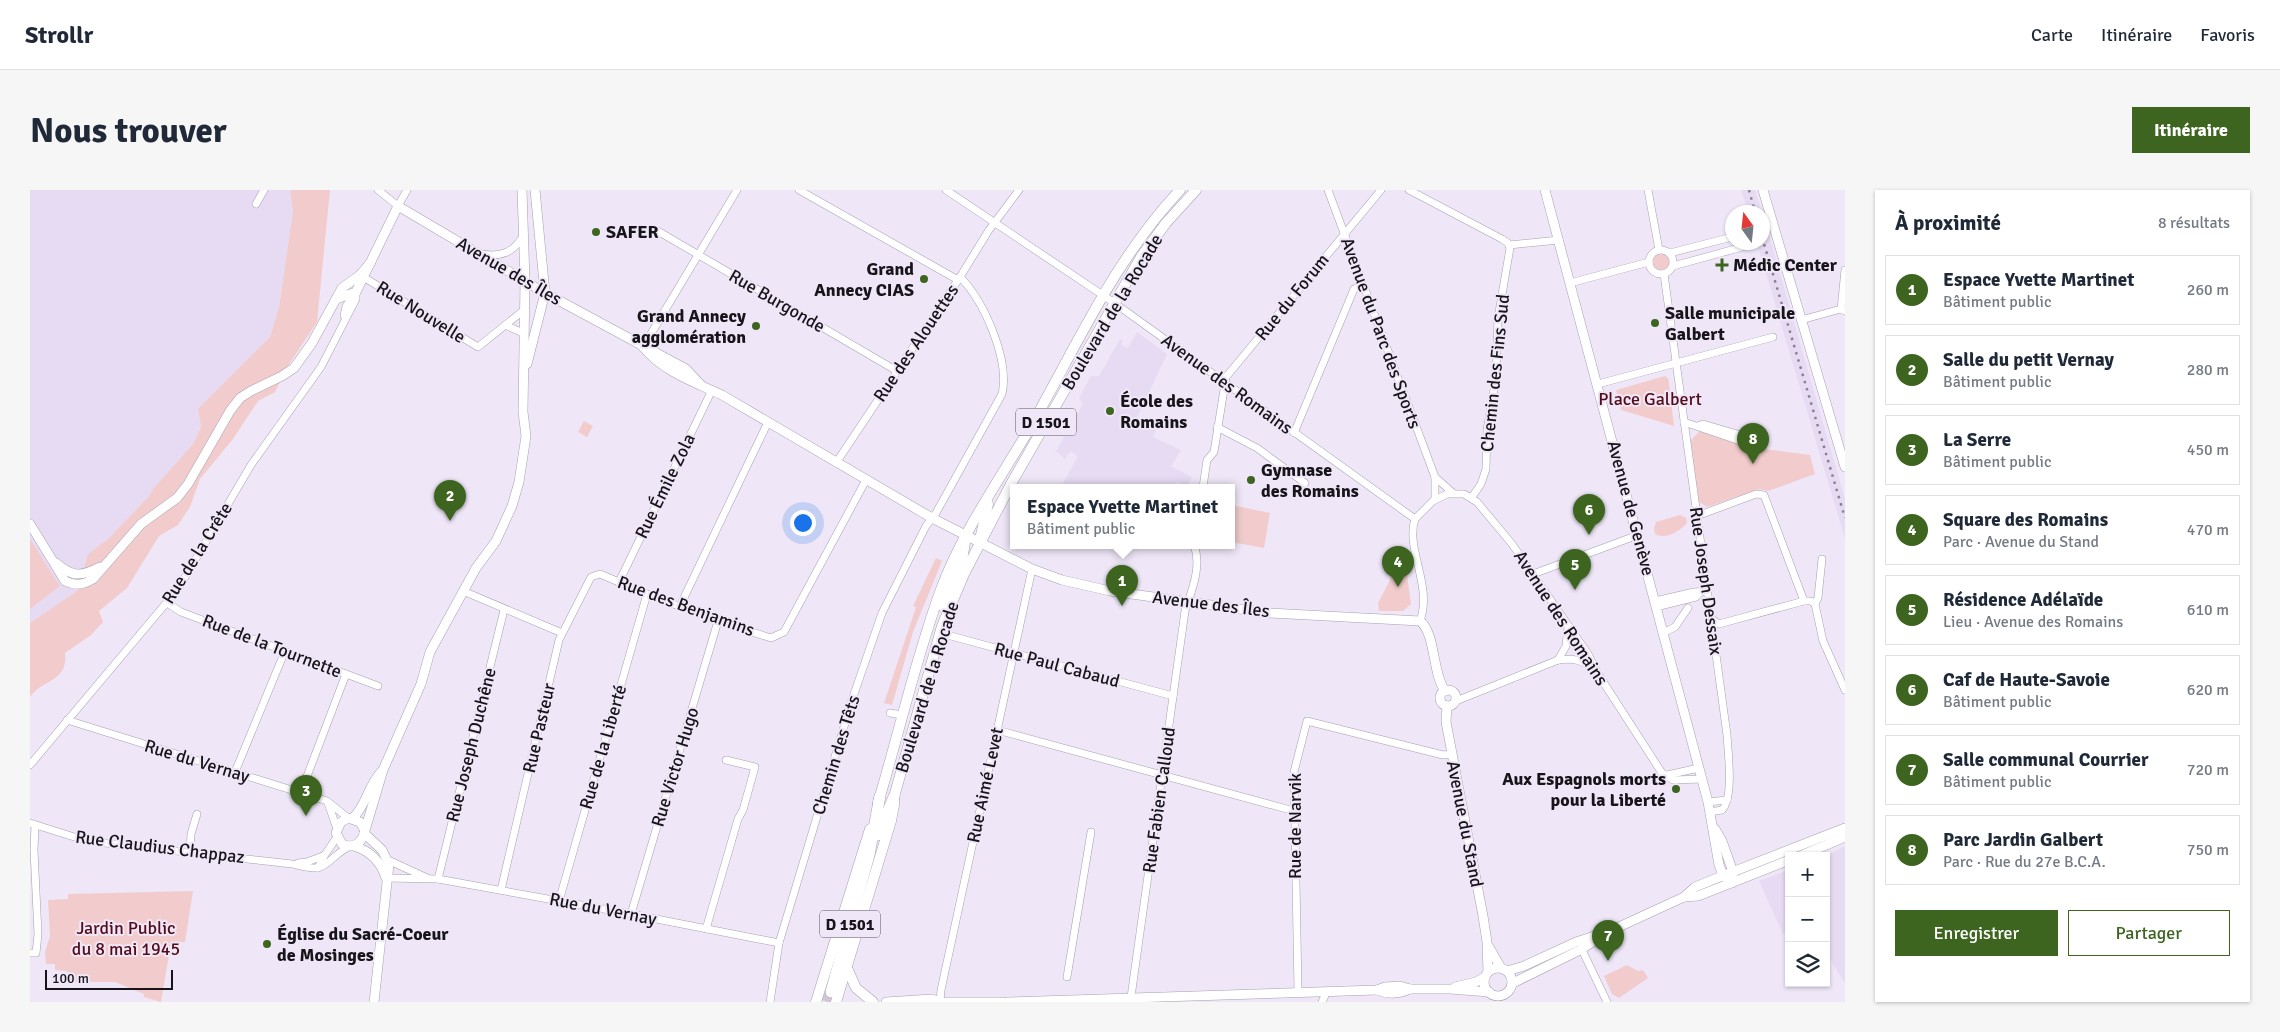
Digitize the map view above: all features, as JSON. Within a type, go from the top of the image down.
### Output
[{"type":"highway","name":"Boulevard de la Rocade","points":[[834,997],[869,856],[880,796]]},
{"type":"highway","name":"Boulevard de la Rocade","points":[[869,856],[894,797]]},
{"type":"main road","points":[[352,846],[361,841],[383,770],[421,684],[430,652],[482,558],[496,541],[516,492],[526,445],[523,412],[525,281],[522,190]]},
{"type":"main road","points":[[524,376],[546,293],[535,190]]},
{"type":"main road","name":"Boulevard de la Rocade","points":[[880,796],[902,715],[940,591],[965,535],[1034,420],[1082,335],[1102,295],[1125,258],[1180,190]]},
{"type":"main road","name":"Boulevard de la Rocade","points":[[1013,484],[1113,302],[1156,235],[1196,190]]},
{"type":"main road","name":"Avenue de Genève","points":[[1545,190],[1708,802],[1714,827],[1715,848],[1723,876]]},
{"type":"main road","points":[[1763,190],[1845,467]]},
{"type":"main road","name":"Avenue des Îles","points":[[398,206],[546,293],[686,369],[701,385],[932,518],[1032,569],[1087,587],[1268,613],[1420,621]]},
{"type":"main road","points":[[30,524],[60,576],[71,584],[85,583],[93,579],[102,566],[116,554],[141,524],[177,498],[188,484],[230,411],[240,398],[294,368],[312,343],[342,288],[362,276],[372,262],[398,206]]},
{"type":"main road","name":"Rue de la Crête","points":[[356,292],[362,276]]},
{"type":"main road","points":[[336,299],[356,292]]},
{"type":"main road","name":"Boulevard de la Rocade","points":[[894,797],[941,630],[964,574],[1010,489]]},
{"type":"main road","points":[[980,543],[985,515],[989,507],[986,498]]},
{"type":"main road","points":[[941,630],[940,621],[947,596],[962,560],[965,535]]},
{"type":"main road","points":[[1420,621],[1427,629],[1438,677],[1445,691]]},
{"type":"main road","points":[[1445,691],[1454,693],[1456,701],[1452,705],[1447,706],[1442,703],[1440,699],[1445,691]]},
{"type":"main road","name":"Avenue du Stand","points":[[1447,706],[1446,722],[1487,942],[1487,974]]},
{"type":"main road","points":[[383,770],[372,782],[363,807],[350,818],[341,822],[337,833],[342,844],[364,850],[376,859],[384,869],[386,878]]},
{"type":"main road","points":[[816,1002],[880,796]]},
{"type":"main road","points":[[834,997],[847,968],[890,821],[894,797]]},
{"type":"main road","points":[[350,818],[360,822],[364,831],[382,850],[388,860],[389,868],[386,878],[374,1002]]},
{"type":"main road","name":"Avenue de Genève","points":[[1714,827],[1722,841],[1733,872],[1732,883]]},
{"type":"main road","points":[[1450,989],[1476,982],[1494,968],[1504,969],[1524,966],[1576,942],[1610,931],[1684,897],[1695,887],[1845,828]]},
{"type":"main road","points":[[1809,852],[1845,837]]},
{"type":"main road","points":[[1684,897],[1698,896],[1785,862]]},
{"type":"main road","points":[[1723,876],[1732,883]]},
{"type":"main road","points":[[1513,982],[1580,950],[1610,931]]},
{"type":"main road","name":"Avenue du Stand","points":[[1487,942],[1504,969]]},
{"type":"main road","points":[[847,968],[856,988],[873,1002]]},
{"type":"main road","points":[[1007,1002],[1086,1001],[1131,997],[1298,991],[1377,990],[1386,994],[1401,993],[1410,989],[1450,989],[1508,998],[1513,982],[1511,976],[1504,969]]},
{"type":"main road","points":[[1487,974],[1484,983],[1492,996]]},
{"type":"main road","points":[[886,1002],[932,999],[940,1002]]},
{"type":"main road","points":[[946,1002],[1003,1002]]},
{"type":"street","points":[[256,204],[264,190]]},
{"type":"street","name":"Avenue des Îles","points":[[378,190],[398,206]]},
{"type":"street","points":[[398,206],[407,190]]},
{"type":"street","points":[[643,347],[737,190]]},
{"type":"street","points":[[800,190],[959,278]]},
{"type":"street","points":[[946,190],[1102,295]]},
{"type":"street","name":"Rue des Alouettes","points":[[836,463],[995,223],[1019,190]]},
{"type":"street","name":"Avenue du Parc des Sports","points":[[1328,190],[1435,477],[1434,499]]},
{"type":"street","name":"Rue du Forum","points":[[1224,382],[1381,190]]},
{"type":"street","points":[[1409,190],[1502,239],[1509,245],[1559,240]]},
{"type":"street","points":[[1648,190],[1659,250]]},
{"type":"street","name":"Rue Burgonde","points":[[656,230],[897,372]]},
{"type":"street","points":[[480,254],[495,255],[509,252],[520,242],[524,233]]},
{"type":"street","points":[[1725,239],[1670,253],[1659,250],[1651,254],[1649,262],[1653,272],[1664,274],[1673,266],[1731,250]]},
{"type":"street","name":"Chemin des Fins Sud","points":[[1472,498],[1485,475],[1487,430],[1496,378],[1498,318],[1510,254],[1509,245]]},
{"type":"street","points":[[1670,253],[1673,258],[1673,266]]},
{"type":"street","points":[[1570,283],[1649,262]]},
{"type":"street","points":[[1801,320],[1843,310],[1845,270]]},
{"type":"street","name":"Rue Joseph Dessaix","points":[[1664,274],[1697,516],[1704,592],[1712,619],[1727,735],[1729,787],[1727,800]]},
{"type":"street","name":"Rue Nouvelle","points":[[362,276],[478,347],[524,310]]},
{"type":"street","name":"Chemin des Têts","points":[[770,1002],[779,943],[849,708],[880,621],[932,518],[1002,394],[1004,379],[999,351],[981,308],[970,288],[959,278]]},
{"type":"street","points":[[348,284],[356,292]]},
{"type":"street","points":[[1294,433],[1354,289],[1363,285]]},
{"type":"street","name":"Rue de la Crête","points":[[30,765],[167,603],[191,569],[251,465],[321,367],[342,324],[346,306],[356,292]]},
{"type":"street","name":"Avenue des Romains","points":[[1102,295],[1415,519]]},
{"type":"street","points":[[504,325],[524,333]]},
{"type":"street","points":[[1598,384],[1773,337]]},
{"type":"street","points":[[1204,484],[1208,460],[1214,452],[1224,382]]},
{"type":"street","name":"Rue Émile Zola","points":[[618,582],[712,390]]},
{"type":"street","points":[[680,606],[768,422]]},
{"type":"street","points":[[1684,422],[1743,442],[1747,440],[1762,444]]},
{"type":"street","points":[[1218,427],[1257,448],[1305,483]]},
{"type":"street","name":"Avenue du Parc des Sports","points":[[1435,477],[1453,493]]},
{"type":"street","name":"Rue des Benjamins","points":[[595,574],[600,574],[718,621],[771,638],[784,632],[866,480]]},
{"type":"street","points":[[1420,621],[1424,599],[1413,533],[1415,519],[1434,499],[1453,493],[1464,494],[1472,498]]},
{"type":"street","points":[[1697,516],[1756,494],[1764,496],[1804,601]]},
{"type":"street","name":"Avenue des Romains","points":[[1472,498],[1512,544],[1588,654],[1598,674],[1656,766],[1667,775]]},
{"type":"street","points":[[1533,574],[1638,535]]},
{"type":"street","name":"Rue Fabien Calloud","points":[[1131,997],[1188,602],[1192,594],[1198,555],[1196,549]]},
{"type":"street","points":[[1822,559],[1818,598],[1815,604],[1823,641],[1843,687]]},
{"type":"street","name":"Rue Aimé Levet","points":[[940,1002],[941,990],[1032,569]]},
{"type":"street","name":"Rue Pasteur","points":[[501,890],[562,633],[595,574]]},
{"type":"street","points":[[463,591],[562,633]]},
{"type":"street","points":[[1656,604],[1694,592],[1704,592]]},
{"type":"street","name":"Rue de la Liberté","points":[[559,900],[647,594]]},
{"type":"street","points":[[1712,619],[1719,624],[1804,601],[1811,601],[1815,604]]},
{"type":"street","name":"Rue de la Tournette","points":[[167,603],[181,612],[378,686]]},
{"type":"street","points":[[1664,633],[1675,627],[1688,608]]},
{"type":"street","name":"Rue Joseph Duchêne","points":[[438,879],[504,610]]},
{"type":"street","name":"Rue Victor Hugo","points":[[631,914],[718,621]]},
{"type":"street","points":[[1558,660],[1566,646],[1568,627]]},
{"type":"street","name":"Rue Paul Cabaud","points":[[941,630],[1014,654],[1174,696]]},
{"type":"street","points":[[235,772],[285,651]]},
{"type":"street","points":[[1456,701],[1558,660],[1569,658],[1580,660],[1598,674]]},
{"type":"street","points":[[301,792],[346,674]]},
{"type":"street","points":[[890,713],[902,715]]},
{"type":"street","name":"Rue du Vernay","points":[[67,720],[327,801],[350,818]]},
{"type":"street","name":"Rue de Narvik","points":[[1298,991],[1294,811],[1295,769],[1307,721],[1443,755],[1452,754]]},
{"type":"street","points":[[997,730],[1294,811]]},
{"type":"street","points":[[706,929],[755,767],[726,760]]},
{"type":"street","points":[[1667,775],[1699,768]]},
{"type":"street","points":[[1667,775],[1673,780],[1702,779]]},
{"type":"street","points":[[1708,802],[1727,800]]},
{"type":"street","points":[[1710,812],[1722,810],[1727,800]]},
{"type":"street","points":[[318,868],[337,833],[333,813],[327,801]]},
{"type":"street","points":[[190,852],[191,834],[197,814]]},
{"type":"street","points":[[30,953],[36,953],[38,934],[32,824]]},
{"type":"street","name":"Rue Claudius Chappaz","points":[[32,824],[87,841],[318,868]]},
{"type":"street","points":[[1067,977],[1090,832]]},
{"type":"street","points":[[318,868],[327,865],[352,846]]},
{"type":"street","name":"Rue Claudius Chappaz","points":[[292,864],[307,862],[324,856]]},
{"type":"street","name":"Rue du Vernay","points":[[388,860],[428,878]]},
{"type":"street","name":"Rue du Vernay","points":[[386,878],[409,880],[438,879],[559,900],[779,943]]},
{"type":"street","points":[[1583,952],[1607,1002]]},
{"type":"street","points":[[1322,1002],[1327,991]]},
{"type":"shaded area","points":[[30,190],[290,190],[293,211],[279,307],[270,337],[198,409],[201,427],[193,444],[152,490],[149,496],[109,538],[88,554],[77,591],[30,623]]},
{"type":"shaded area","points":[[1741,190],[1755,190],[1760,205],[1746,205]]},
{"type":"shaded area","points":[[1770,238],[1845,499],[1845,539],[1759,250],[1770,250]]},
{"type":"shaded area","name":"École des Romains","points":[[1137,332],[1167,354],[1137,418],[1157,427],[1153,437],[1181,450],[1171,466],[1192,477],[1188,484],[1176,482],[1175,484],[1063,484],[1078,456],[1070,451],[1065,459],[1057,452],[1055,453],[1083,404],[1079,398],[1091,376],[1099,376],[1120,339],[1123,341],[1121,344],[1128,348]]},
{"type":"shaded area","points":[[1845,846],[1845,983],[1830,959],[1830,854]]},
{"type":"shaded area","points":[[1785,871],[1785,933],[1783,934],[1759,881]]},
{"type":"green space","points":[[290,190],[330,190],[317,322],[288,366],[275,392],[258,401],[233,439],[200,479],[190,507],[178,525],[159,536],[127,588],[99,611],[103,622],[91,635],[65,653],[65,663],[59,675],[41,686],[30,697],[30,623],[77,591],[88,554],[109,538],[149,496],[152,490],[193,444],[201,427],[198,409],[270,337],[279,307],[293,211]]},
{"type":"green space","points":[[1661,254],[1667,256],[1669,262],[1667,268],[1661,270],[1655,268],[1653,262],[1655,256]]},
{"type":"green space","name":"Place Galbert","points":[[1665,376],[1668,378],[1669,383],[1674,426],[1621,410],[1616,390]]},
{"type":"green space","points":[[584,421],[593,426],[587,437],[578,432]]},
{"type":"green space","points":[[1700,431],[1749,447],[1810,455],[1815,474],[1768,491],[1759,489],[1707,507],[1699,502],[1690,441]]},
{"type":"green space","points":[[1235,506],[1270,513],[1264,548],[1235,543]]},
{"type":"green space","points":[[1680,515],[1686,518],[1687,523],[1681,529],[1664,536],[1655,534],[1656,522]]},
{"type":"green space","points":[[30,539],[60,586],[30,609]]},
{"type":"green space","points":[[936,558],[942,561],[913,632],[892,705],[884,703],[916,607],[913,606]]},
{"type":"green space","points":[[1405,561],[1411,604],[1403,611],[1379,611],[1378,603],[1390,580],[1390,568],[1395,563]]},
{"type":"green space","name":"Jardin Public du 8 mai 1945","points":[[193,891],[185,942],[171,943],[161,1002],[144,997],[144,994],[115,982],[72,982],[67,971],[55,970],[55,964],[46,964],[45,952],[50,936],[48,900],[68,899],[68,894]]},
{"type":"green space","points":[[1627,965],[1638,971],[1643,970],[1648,978],[1619,998],[1612,994],[1604,976]]},
{"type":"tunnel","points":[[827,1002],[831,992]]},
{"type":"railway","points":[[1749,190],[1753,205]]},
{"type":"railway","points":[[1766,250],[1845,518]]},
{"type":"place","name":"SAFER","points":[[596,232]]},
{"type":"place","name":"Médic Center","points":[[1722,265]]},
{"type":"place","name":"Grand Annecy CIAS","points":[[924,279]]},
{"type":"place","name":"Salle municipale Galbert","points":[[1655,323]]},
{"type":"place","name":"Grand Annecy agglomération","points":[[756,326]]},
{"type":"place","name":"École des Romains","points":[[1110,411]]},
{"type":"place","name":"Parc Jardin Galbert","points":[[1753,464]]},
{"type":"place","name":"Gymnase des Romains","points":[[1251,480]]},
{"type":"place","name":"Salle du petit Vernay","points":[[450,521]]},
{"type":"place","name":"Caf de Haute-Savoie","points":[[1589,535]]},
{"type":"place","name":"Square des Romains","points":[[1398,587]]},
{"type":"place","name":"Résidence Adélaïde","points":[[1575,590]]},
{"type":"place","name":"Espace Yvette Martinet","points":[[1122,606]]},
{"type":"place","name":"Aux Espagnols morts pour la Liberté","points":[[1676,789]]},
{"type":"place","name":"La Serre","points":[[306,816]]},
{"type":"place","name":"Église du Sacré-Coeur de Mosinges","points":[[267,944]]},
{"type":"place","name":"Salle communal Courrier","points":[[1608,961]]}]
